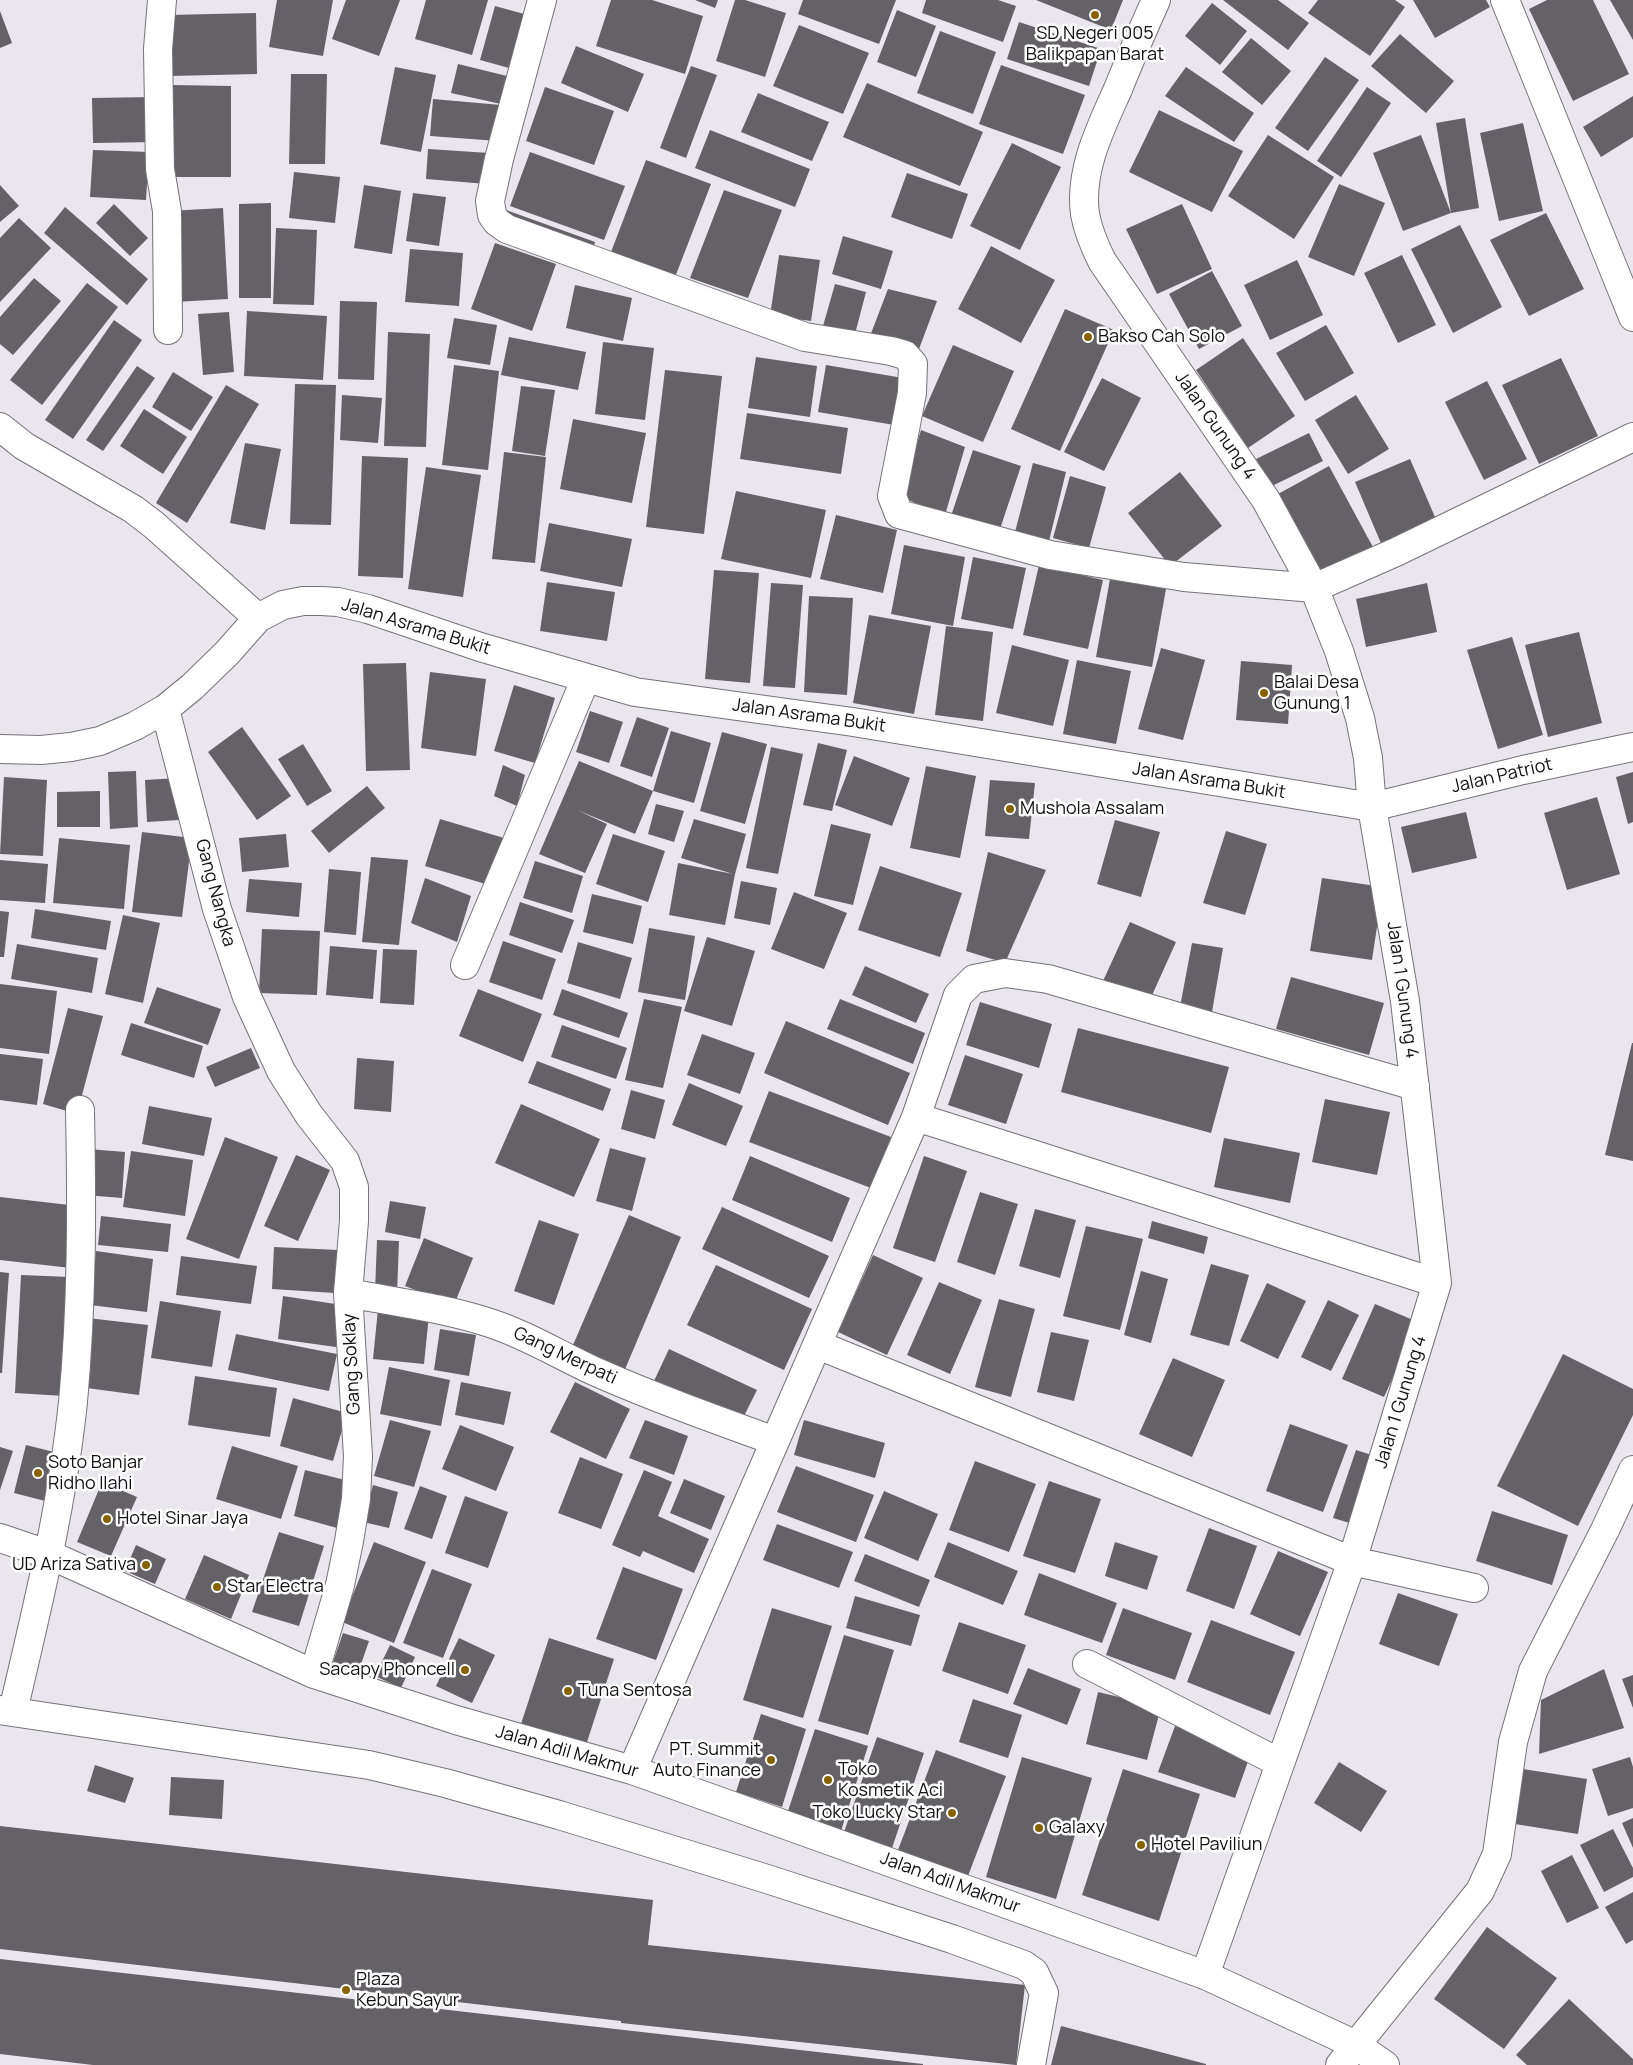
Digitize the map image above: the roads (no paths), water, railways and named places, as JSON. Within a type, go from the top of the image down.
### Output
[{"type":"street","points":[[162,0],[158,49],[160,169],[167,211],[168,330]]},
{"type":"street","points":[[542,0],[497,167],[490,202],[492,215],[497,222],[507,229],[805,337],[905,355],[914,364],[912,393],[892,496],[899,514],[1050,555],[1184,577],[1314,588],[1396,552],[1633,437]]},
{"type":"street","name":"Jalan Gunung 4","points":[[1156,0],[1097,138],[1088,165],[1085,213],[1092,240],[1102,261],[1130,303],[1266,500],[1314,588],[1339,651],[1360,718],[1368,758],[1372,807]]},
{"type":"street","points":[[1505,0],[1633,317]]},
{"type":"street","points":[[0,427],[24,446],[133,509],[154,525],[258,618]]},
{"type":"street","name":"Jalan Asrama Bukit","points":[[0,749],[41,750],[71,747],[100,741],[136,726],[165,709],[192,686],[227,653],[258,618],[283,605],[303,601],[338,602],[368,609],[480,646],[635,692],[853,722],[1372,807]]},
{"type":"street","points":[[465,965],[586,678]]},
{"type":"street","name":"Gang Nangka","points":[[165,709],[224,932],[247,997],[281,1071]]},
{"type":"street","name":"Jalan Patriot","points":[[1372,807],[1523,770],[1633,747]]},
{"type":"street","name":"Jalan 1 Gunung 4","points":[[1205,1975],[1352,1561],[1437,1283],[1405,1001],[1372,807]]},
{"type":"street","points":[[632,1770],[916,1118],[958,995],[974,979],[1005,973],[1048,979],[1415,1086]]},
{"type":"street","name":"Gang Soklay","points":[[281,1071],[309,1115],[338,1150],[354,1187],[354,1221],[348,1293],[358,1456],[356,1499],[350,1541],[340,1585],[314,1674]]},
{"type":"street","points":[[80,1110],[82,1258],[72,1403],[50,1555],[6,1710],[196,1737],[379,1767],[559,1815],[952,1939],[1024,1965],[1034,1972],[1044,1993],[1031,2065]]},
{"type":"street","points":[[916,1118],[1437,1283]]},
{"type":"street","name":"Gang Merpati","points":[[348,1293],[453,1313],[490,1323],[627,1385],[775,1441]]},
{"type":"street","points":[[818,1345],[1352,1561],[1474,1588]]},
{"type":"street","points":[[1348,2055],[1480,1891],[1497,1854],[1513,1742],[1533,1671],[1605,1530],[1633,1470]]},
{"type":"street","name":"Jalan Adil Makmur","points":[[0,1538],[50,1555],[314,1674],[456,1720],[632,1770],[1205,1975],[1348,2055],[1386,2065]]},
{"type":"street","points":[[1087,1664],[1280,1763]]},
{"type":"place","name":"SD Negeri 005 Balikpapan Barat","points":[[1095,15]]},
{"type":"place","name":"Bakso Cah Solo","points":[[1088,337]]},
{"type":"place","name":"Balai Desa Gunung 1","points":[[1264,693]]},
{"type":"place","name":"Mushola Assalam","points":[[1010,809]]},
{"type":"place","name":"Soto Banjar Ridho Ilahi","points":[[38,1473]]},
{"type":"place","name":"Hotel Sinar Jaya","points":[[107,1519]]},
{"type":"place","name":"UD Ariza Sativa","points":[[146,1565]]},
{"type":"place","name":"Star Electra","points":[[217,1587]]},
{"type":"place","name":"Sacapy Phoncell","points":[[465,1670]]},
{"type":"place","name":"Tuna Sentosa","points":[[568,1691]]},
{"type":"place","name":"PT. Summit Auto Finance","points":[[771,1760]]},
{"type":"place","name":"Toko Kosmetik Aci","points":[[828,1780]]},
{"type":"place","name":"Toko Lucky Star","points":[[952,1813]]},
{"type":"place","name":"Galaxy","points":[[1039,1828]]},
{"type":"place","name":"Hotel Paviliun","points":[[1141,1845]]},
{"type":"place","name":"Plaza Kebun Sayur","points":[[346,1990]]}]
